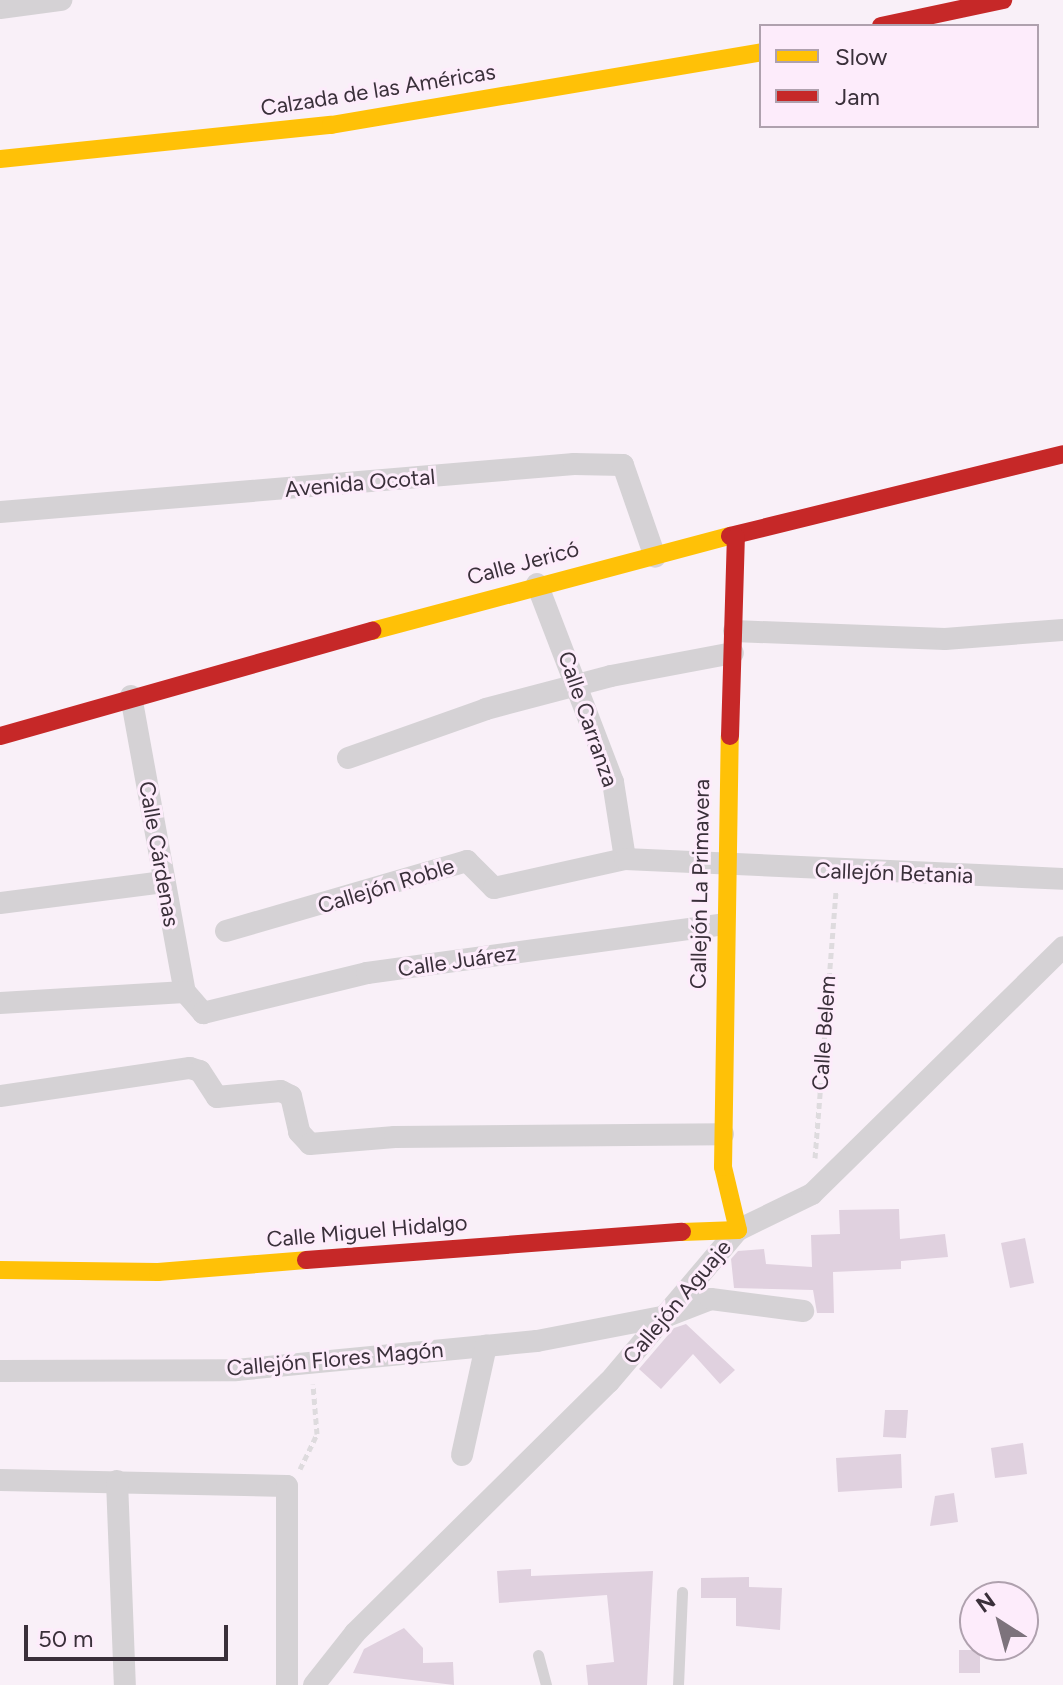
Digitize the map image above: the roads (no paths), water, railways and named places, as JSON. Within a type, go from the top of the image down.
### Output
[{"type":"street","points":[[1,5],[61,0]]},
{"type":"street","points":[[890,24],[1003,0]]},
{"type":"street","name":"Calzada de las Américas","points":[[0,159],[331,125],[759,52]]},
{"type":"street","name":"Calle Jericó","points":[[0,736],[131,696],[537,584],[1063,454]]},
{"type":"street","name":"Avenida Ocotal","points":[[0,512],[574,464],[623,465],[655,557]]},
{"type":"street","name":"Callejón La Primavera","points":[[736,537],[724,864],[723,1167],[738,1230]]},
{"type":"street","name":"Calle Carranza","points":[[537,584],[613,782],[625,859]]},
{"type":"street","points":[[348,758],[486,709],[734,642],[945,639],[1063,630]]},
{"type":"street","name":"Calle Cárdenas","points":[[131,696],[164,882],[190,1001]]},
{"type":"street","name":"Callejón Roble","points":[[226,931],[455,863],[473,865],[494,888],[625,859],[724,864]]},
{"type":"street","name":"Callejón Betania","points":[[724,864],[837,873],[1063,879]]},
{"type":"street","points":[[0,903],[164,882]]},
{"type":"street","name":"Calle Juárez","points":[[0,1003],[190,1001],[203,1013],[367,973],[723,924]]},
{"type":"street","name":"Callejón Aguaje","points":[[314,1685],[355,1633],[517,1479],[667,1316],[738,1230],[812,1194],[1063,947]]},
{"type":"street","points":[[0,1096],[190,1068],[200,1071],[217,1097],[281,1091],[291,1096],[299,1132],[310,1144],[395,1137],[723,1134]]},
{"type":"street","name":"Calle Miguel Hidalgo","points":[[0,1270],[158,1272],[608,1235],[738,1230]]},
{"type":"street","points":[[667,1316],[711,1299],[803,1311]]},
{"type":"street","name":"Callejón Flores Magón","points":[[0,1371],[176,1371],[311,1362],[486,1346],[667,1316]]},
{"type":"street","points":[[462,1455],[486,1346]]},
{"type":"street","points":[[0,1480],[287,1486],[287,1685]]},
{"type":"street","points":[[117,1481],[125,1685]]},
{"type":"lane","points":[[678,1685],[682,1592]]},
{"type":"lane","points":[[538,1655],[546,1685]]}]
